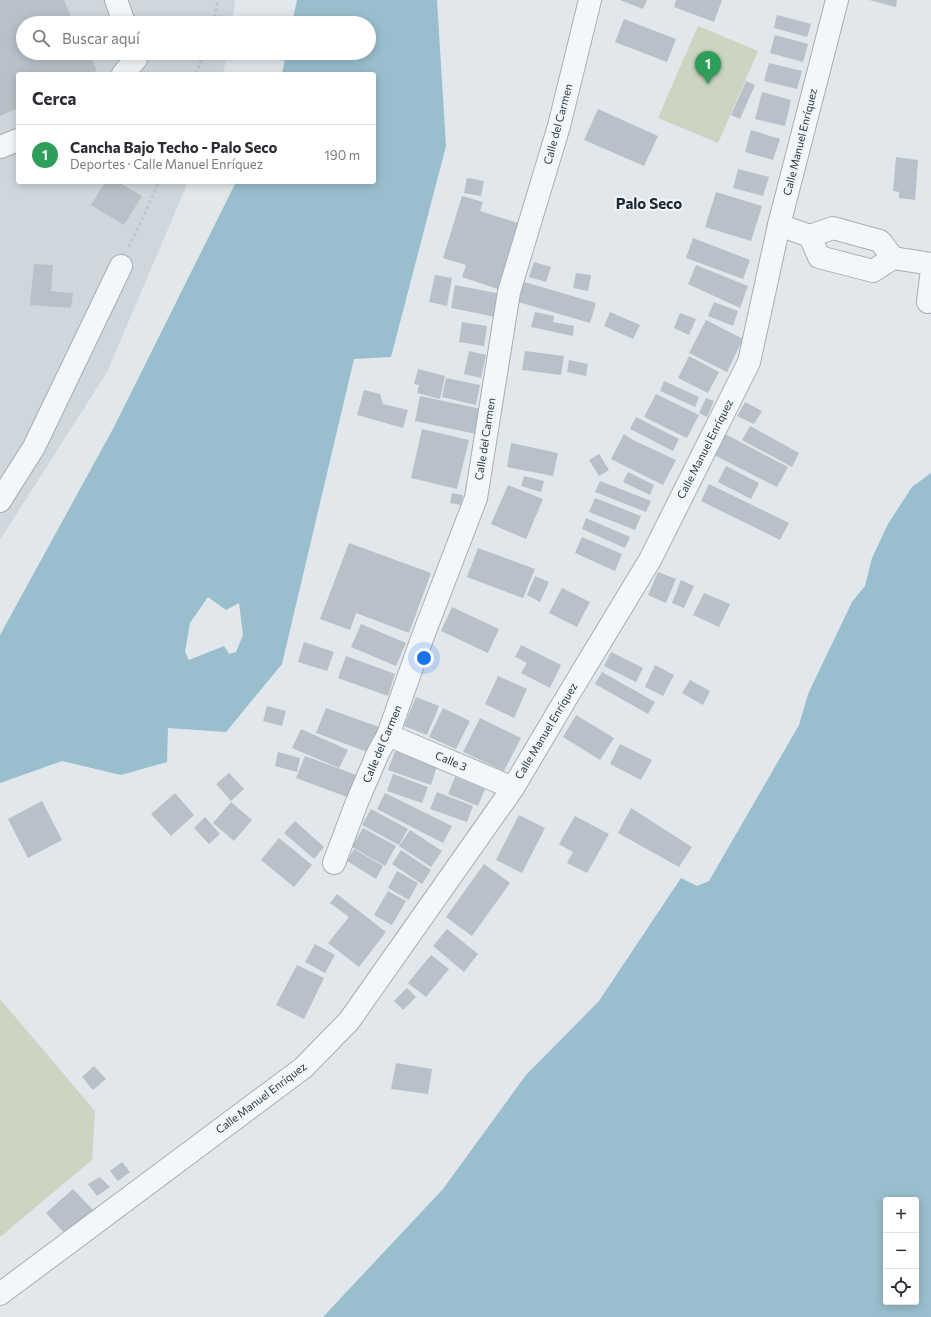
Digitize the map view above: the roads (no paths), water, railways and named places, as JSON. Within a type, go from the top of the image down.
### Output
[{"type":"street","points":[[116,0],[122,16]]},
{"type":"street","name":"Calle del Carmen","points":[[334,863],[357,802],[378,753],[388,735],[423,636],[476,498],[509,292],[559,126],[590,0]]},
{"type":"street","name":"Calle Manuel Enríquez","points":[[0,1294],[303,1068],[349,1021],[513,788],[650,560],[749,362],[779,225],[837,0]]},
{"type":"street","points":[[125,72],[135,60]]},
{"type":"street","points":[[0,147],[16,141]]},
{"type":"street","points":[[779,225],[810,236],[833,228],[860,235],[880,241],[893,258]]},
{"type":"street","points":[[810,236],[819,257],[873,271],[893,258],[931,264]]},
{"type":"street","points":[[0,501],[34,447],[121,266]]},
{"type":"street","points":[[928,302],[931,277]]},
{"type":"street","name":"Calle 3","points":[[388,735],[513,788]]},
{"type":"water","points":[[297,0],[437,0],[446,146],[391,357],[354,359],[282,664],[226,732],[168,728],[167,762],[121,775],[62,761],[0,783],[0,635],[114,427],[235,184],[376,184],[376,72],[282,72],[285,60],[376,60],[376,16],[294,16]],"holes":[[[208,597],[226,610],[239,603],[243,635],[236,652],[229,654],[224,646],[189,660],[185,652],[190,623]]]},
{"type":"water","points":[[931,473],[931,1317],[323,1317],[443,1189],[526,1075],[599,1001],[681,878],[697,886],[709,881],[799,725],[808,694],[852,602],[865,586],[872,558],[888,524],[912,487]]},
{"type":"place","name":"Cancha Bajo Techo - Palo Seco","points":[[708,84]]},
{"type":"district","name":"Palo Seco","points":[[649,204]]}]
